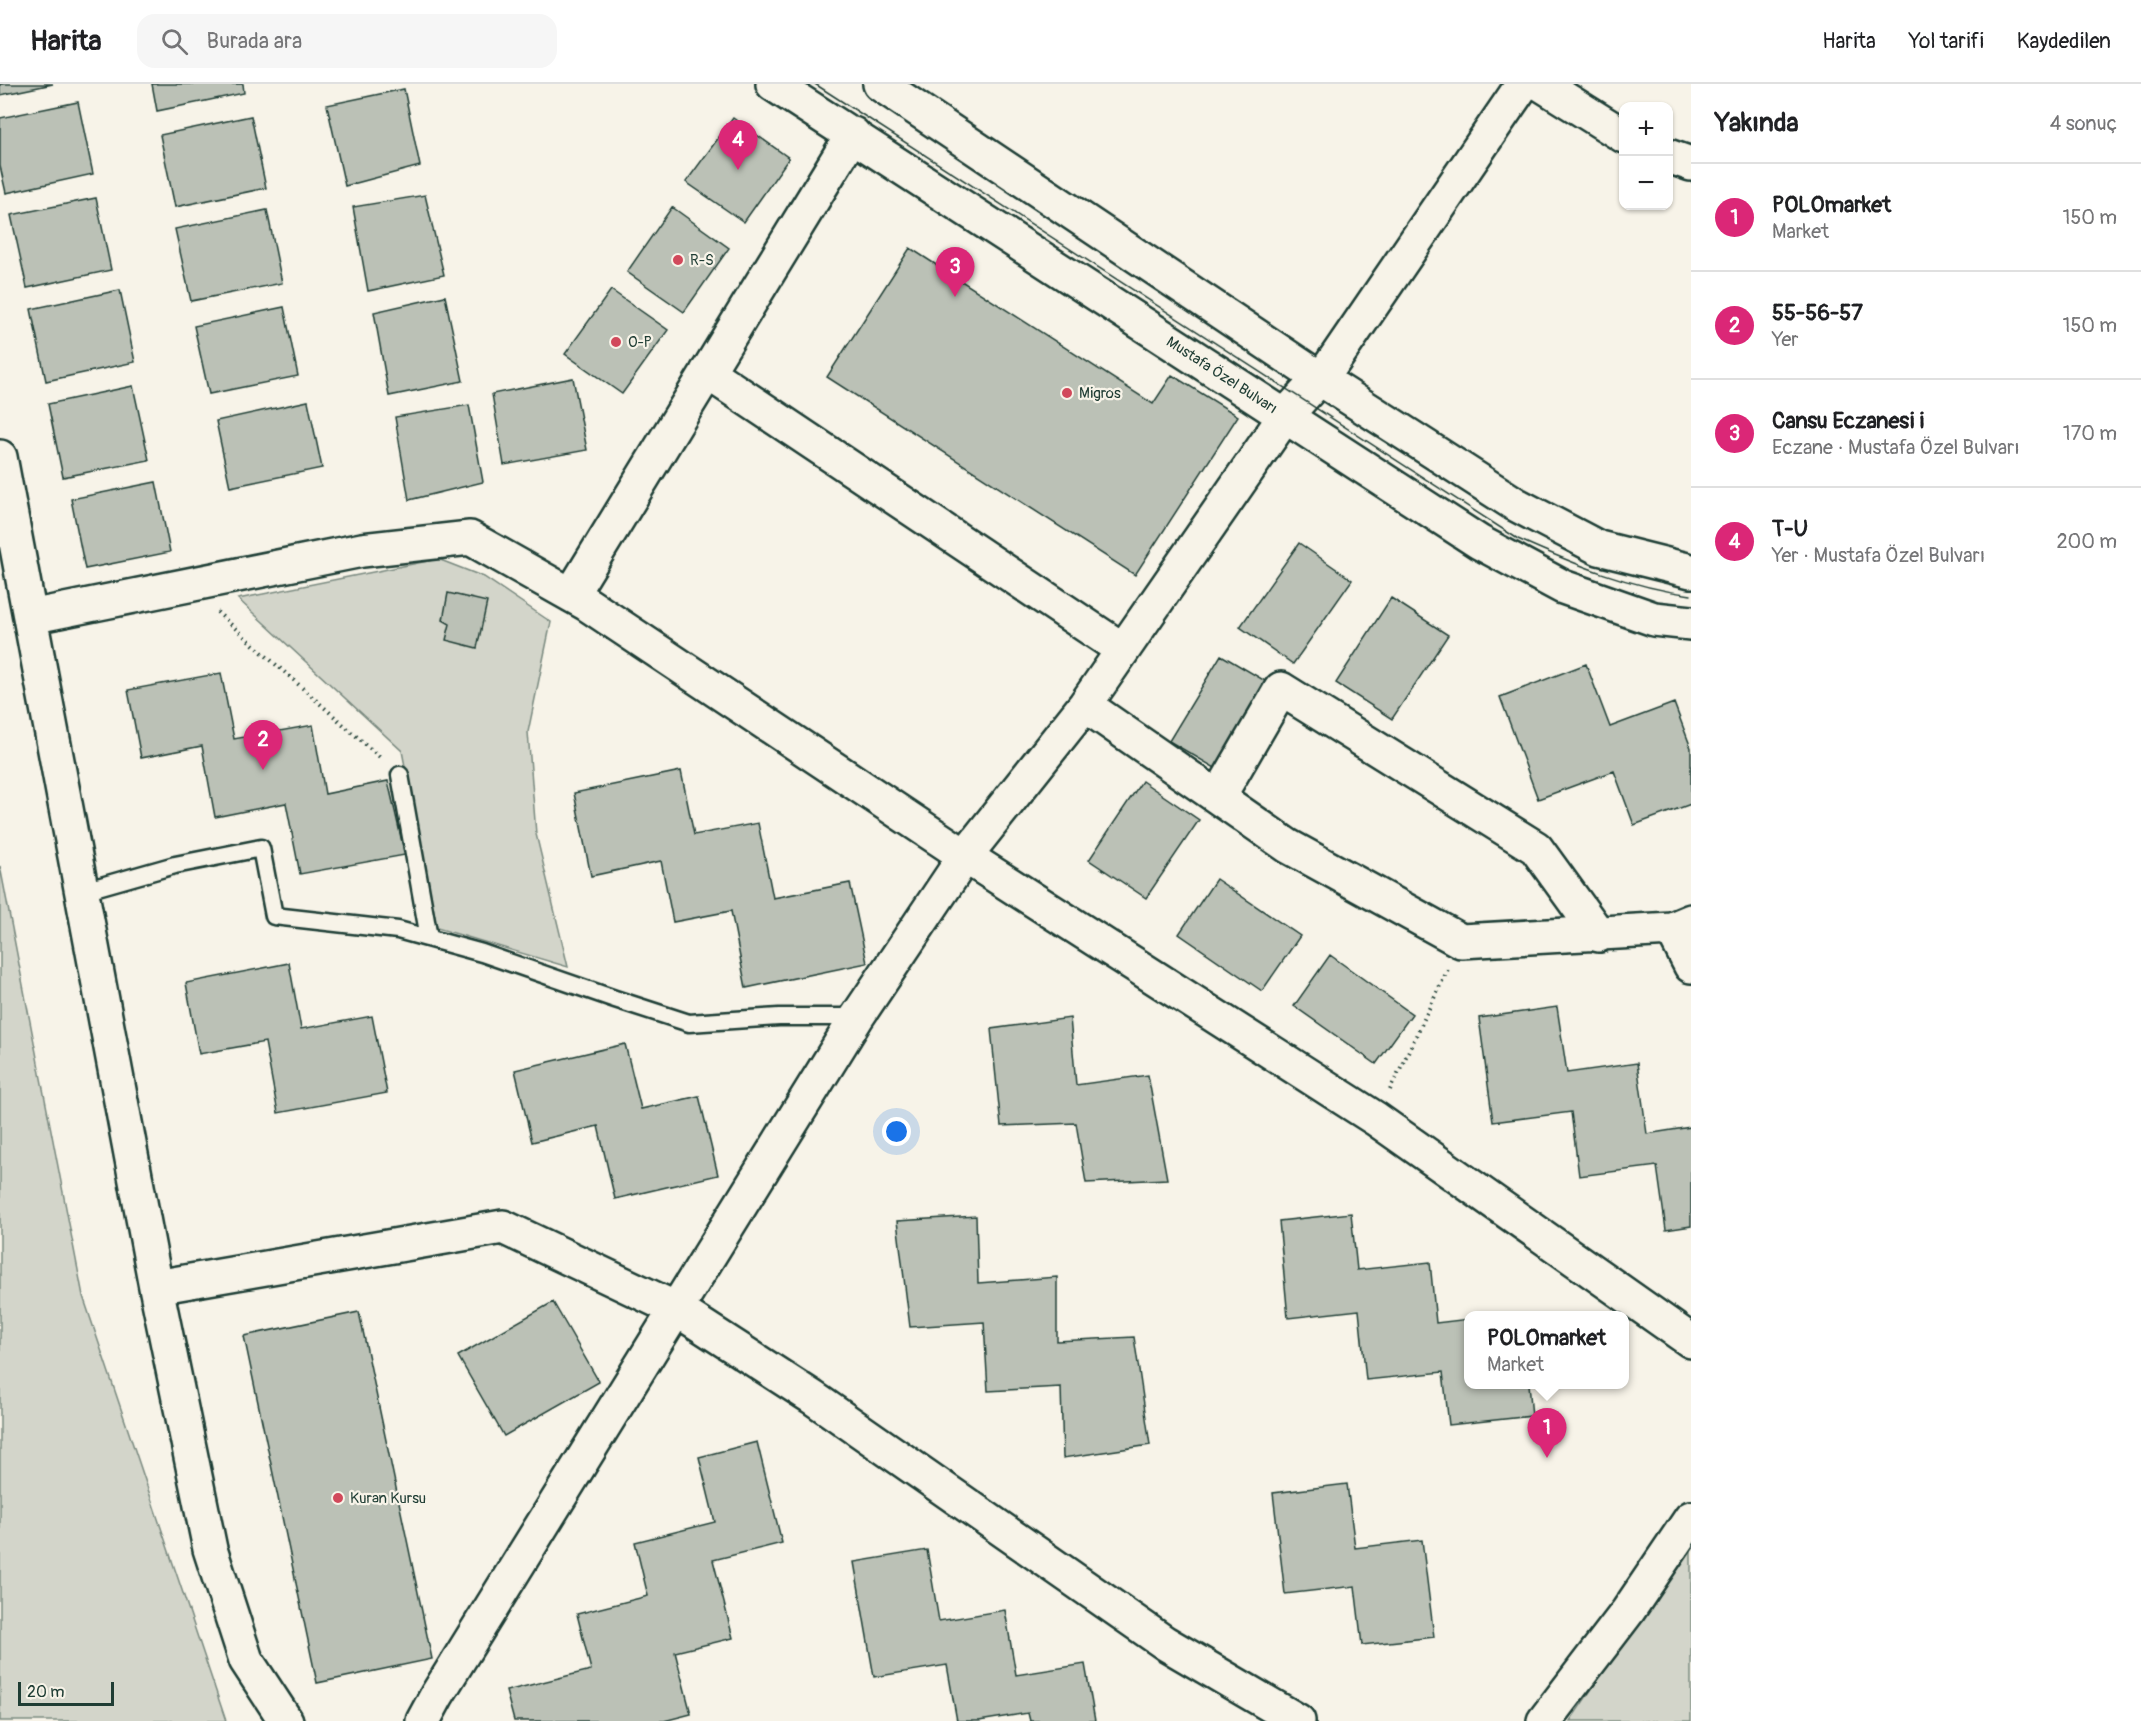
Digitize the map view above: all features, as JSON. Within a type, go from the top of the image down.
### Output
[{"type":"street","name":"Mustafa Özel Bulvarı","points":[[773,84],[1479,542],[1563,587],[1654,619],[1691,623]]},
{"type":"street","points":[[880,84],[1320,378],[1515,504],[1599,548],[1691,571]]},
{"type":"street","points":[[423,1721],[857,1017],[964,856],[1085,705],[1285,416],[1329,368],[1523,84]]},
{"type":"street","points":[[1541,84],[1619,133]]},
{"type":"street","points":[[571,595],[853,134]]},
{"type":"street","points":[[1673,158],[1691,164]]},
{"type":"street","points":[[707,372],[1123,650]]},
{"type":"street","points":[[0,457],[80,892],[156,1287],[210,1549],[246,1660],[285,1721]]},
{"type":"street","points":[[30,616],[362,550],[470,538],[587,604],[964,856],[1376,1119],[1691,1341]]},
{"type":"street","points":[[1219,796],[1281,689],[1536,848],[1599,934]]},
{"type":"street","points":[[1085,705],[1288,846],[1461,941],[1599,934],[1681,925],[1691,966]]},
{"type":"street","points":[[156,1287],[503,1227],[676,1309],[812,1397],[1165,1643],[1298,1721]]},
{"type":"street","points":[[1544,1721],[1628,1611],[1691,1518]]},
{"type":"lane","points":[[400,775],[429,938]]},
{"type":"lane","points":[[80,892],[175,866],[261,848],[274,916],[398,930],[482,953],[689,1023],[779,1017],[857,1017]]},
{"type":"path","points":[[186,584],[400,775]]},
{"type":"path","points":[[1376,1119],[1461,941]]},
{"type":"shaded area","points":[[438,559],[484,577],[551,622],[528,732],[536,834],[568,967],[437,928],[402,751],[238,599]]},
{"type":"shaded area","points":[[0,866],[83,1296],[226,1721],[0,1721]]},
{"type":"shaded area","points":[[1691,1543],[1691,1721],[1570,1721]]},
{"type":"building","points":[[0,84],[53,84],[0,95]]},
{"type":"building","points":[[152,84],[243,84],[244,93],[157,111]]},
{"type":"building","points":[[404,89],[420,166],[345,186],[327,105]]},
{"type":"building","points":[[78,102],[93,174],[6,193],[0,166],[0,118]]},
{"type":"building","points":[[251,116],[266,188],[175,207],[160,135]]},
{"type":"building","points":[[733,118],[789,158],[744,222],[686,182]]},
{"type":"building","points":[[425,195],[444,275],[368,291],[353,207]]},
{"type":"building","points":[[96,198],[111,270],[27,288],[11,215]]},
{"type":"building","name":"R-S","points":[[672,207],[729,248],[684,312],[627,272]]},
{"type":"building","points":[[267,210],[282,283],[191,301],[175,229]]},
{"type":"building","points":[[910,248],[1153,404],[1172,375],[1238,416],[1135,575],[827,377]]},
{"type":"building","points":[[120,290],[135,362],[46,381],[31,309]]},
{"type":"building","name":"O-P","points":[[611,290],[668,330],[622,394],[565,354]]},
{"type":"building","points":[[445,296],[463,381],[389,396],[374,312]]},
{"type":"building","points":[[284,307],[298,376],[209,394],[194,326]]},
{"type":"building","points":[[573,378],[587,450],[504,465],[492,394]]},
{"type":"building","points":[[133,386],[149,460],[63,477],[48,404]]},
{"type":"building","points":[[308,401],[322,468],[230,487],[216,421]]},
{"type":"building","points":[[469,405],[483,482],[409,500],[395,417]]},
{"type":"building","points":[[156,482],[170,552],[85,569],[71,499]]},
{"type":"building","points":[[1299,543],[1352,580],[1293,664],[1240,627]]},
{"type":"building","points":[[448,593],[487,602],[477,648],[446,640],[450,624],[443,620]]},
{"type":"building","points":[[1391,598],[1448,635],[1392,719],[1336,683]]},
{"type":"building","points":[[1221,655],[1279,689],[1227,775],[1169,741]]},
{"type":"building","points":[[1586,664],[1610,727],[1674,703],[1691,748],[1691,804],[1634,825],[1614,771],[1538,799],[1500,697]]},
{"type":"building","points":[[221,673],[234,739],[313,725],[325,794],[388,781],[405,855],[300,874],[286,803],[215,817],[202,746],[141,758],[128,690]]},
{"type":"building","points":[[681,771],[694,835],[758,823],[773,898],[850,883],[867,963],[746,988],[731,911],[673,922],[661,861],[591,876],[574,793]]},
{"type":"building","points":[[1142,781],[1199,820],[1146,898],[1089,860]]},
{"type":"building","points":[[1216,879],[1300,936],[1262,991],[1179,934]]},
{"type":"building","points":[[1330,955],[1412,1014],[1376,1064],[1294,1006]]},
{"type":"building","points":[[289,963],[301,1029],[372,1016],[387,1093],[278,1113],[265,1042],[199,1054],[186,983]]},
{"type":"building","points":[[1557,1007],[1567,1073],[1637,1063],[1647,1134],[1691,1127],[1691,1226],[1666,1230],[1657,1166],[1579,1176],[1571,1112],[1493,1122],[1479,1018]]},
{"type":"building","points":[[1070,1018],[1076,1085],[1148,1075],[1167,1179],[1086,1183],[1076,1123],[1001,1126],[991,1029]]},
{"type":"building","points":[[625,1044],[641,1109],[699,1096],[718,1175],[615,1199],[598,1126],[532,1142],[515,1070]]},
{"type":"building","points":[[1351,1213],[1357,1270],[1430,1262],[1436,1323],[1464,1320],[1464,1389],[1529,1389],[1532,1416],[1449,1425],[1443,1372],[1366,1380],[1359,1310],[1288,1318],[1279,1221]]},
{"type":"building","points":[[976,1216],[978,1283],[1057,1277],[1057,1341],[1134,1337],[1150,1445],[1063,1458],[1061,1387],[988,1391],[984,1322],[910,1327],[897,1221]]},
{"type":"building","points":[[553,1302],[599,1382],[504,1436],[458,1356]]},
{"type":"building","name":"Kuran Kursu","points":[[359,1312],[432,1659],[317,1683],[244,1336]]},
{"type":"building","points":[[757,1442],[782,1543],[713,1560],[733,1638],[675,1652],[691,1714],[664,1721],[514,1721],[506,1691],[591,1670],[577,1614],[648,1596],[635,1542],[715,1522],[699,1457]]},
{"type":"building","points":[[1347,1484],[1355,1548],[1422,1540],[1434,1637],[1362,1645],[1355,1586],[1285,1594],[1273,1493]]},
{"type":"building","points":[[927,1550],[939,1621],[1005,1610],[1016,1675],[1085,1664],[1095,1721],[1030,1721],[1028,1713],[979,1721],[957,1721],[947,1665],[874,1677],[854,1562]]},
{"type":"tram line","points":[[815,84],[1518,539],[1624,580],[1691,595]]},
{"type":"place","name":"T-U","points":[[738,170]]},
{"type":"place","name":"R-S","points":[[678,260]]},
{"type":"place","name":"Cansu Eczanesi i","points":[[955,297]]},
{"type":"place","name":"O-P","points":[[616,342]]},
{"type":"place","name":"Migros","points":[[1067,393]]},
{"type":"place","name":"55-56-57","points":[[263,770]]},
{"type":"place","name":"POLOmarket","points":[[1547,1458]]},
{"type":"place","name":"Kuran Kursu","points":[[338,1498]]}]
